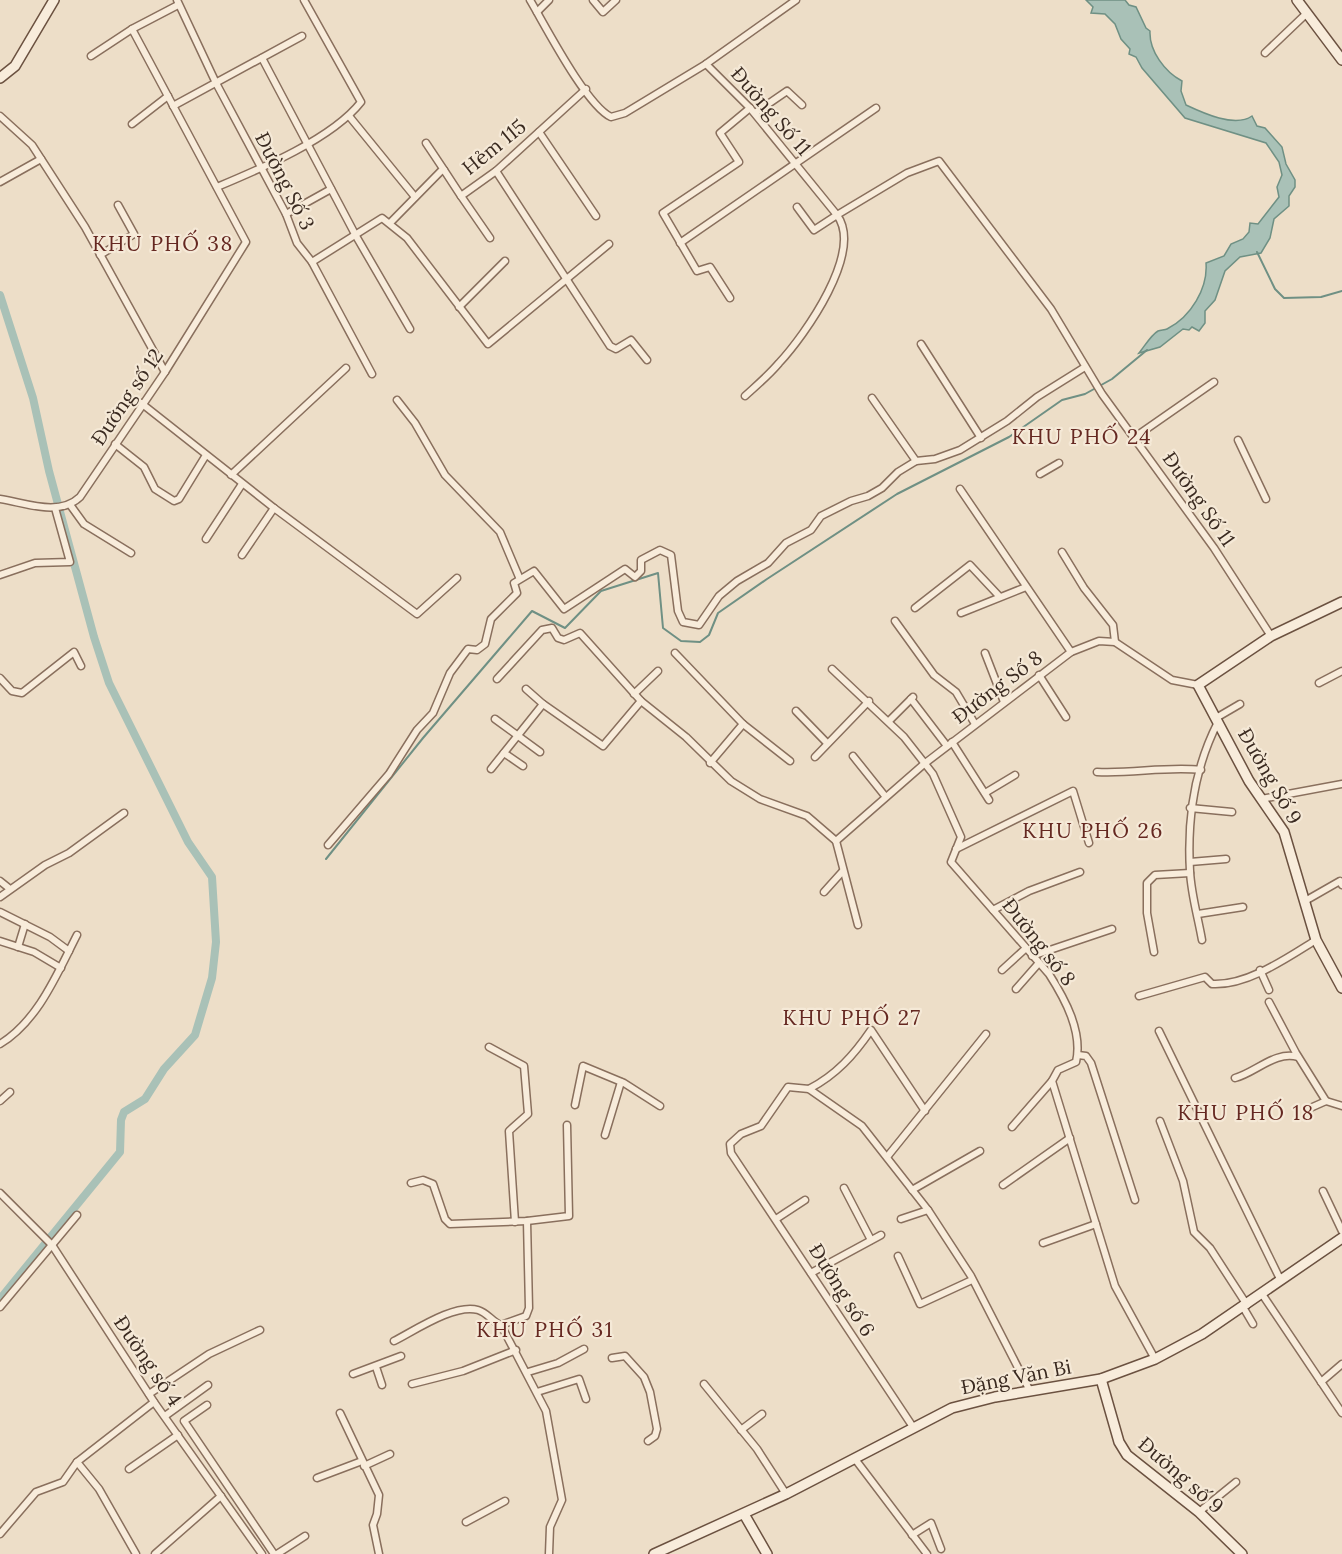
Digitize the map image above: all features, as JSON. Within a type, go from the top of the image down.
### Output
[{"type":"street","points":[[0,78],[15,66],[54,0]]},
{"type":"street","points":[[132,29],[216,187],[261,168],[332,129],[349,116],[361,102],[304,0]]},
{"type":"street","name":"Đường Số 11","points":[[531,0],[604,114],[611,117],[625,113],[706,64],[752,110],[837,215],[908,173],[939,161],[1051,309],[1102,394],[1214,548],[1270,636]]},
{"type":"street","points":[[537,12],[549,0]]},
{"type":"street","points":[[593,0],[603,12],[616,0]]},
{"type":"street","points":[[1297,0],[1342,60]]},
{"type":"street","points":[[706,64],[791,1]]},
{"type":"street","points":[[91,56],[177,3]]},
{"type":"street","name":"Đường Số 3","points":[[177,3],[216,83],[286,214],[297,243],[312,262],[372,374]]},
{"type":"street","points":[[1266,53],[1307,14]]},
{"type":"street","points":[[173,106],[302,36]]},
{"type":"street","points":[[262,58],[356,236],[410,329]]},
{"type":"street","name":"Hẻm 115","points":[[490,238],[461,196],[496,171],[586,89]]},
{"type":"street","points":[[730,298],[710,267],[697,271],[663,213],[739,162],[720,133],[752,110],[787,91],[801,105]]},
{"type":"street","points":[[132,124],[168,96]]},
{"type":"street","points":[[680,243],[876,108]]},
{"type":"street","points":[[0,116],[32,146],[41,159],[100,255],[165,372]]},
{"type":"street","points":[[349,116],[415,197]]},
{"type":"street","points":[[539,132],[596,216]]},
{"type":"street","points":[[426,143],[461,196]]},
{"type":"street","points":[[0,182],[41,159]]},
{"type":"street","points":[[390,223],[444,170]]},
{"type":"street","points":[[496,171],[611,348],[616,349],[631,340],[647,360]]},
{"type":"street","name":"Đường số 12","points":[[71,506],[80,497],[141,403],[165,372],[246,242],[216,187]]},
{"type":"street","points":[[286,214],[331,189]]},
{"type":"street","points":[[100,255],[134,234],[118,205]]},
{"type":"street","points":[[745,396],[780,363],[836,278],[843,257],[842,224],[837,215],[814,231],[797,207]]},
{"type":"street","points":[[312,262],[382,218],[407,238],[488,344],[609,244]]},
{"type":"street","points":[[459,307],[505,261]]},
{"type":"street","points":[[921,344],[981,438]]},
{"type":"street","points":[[231,475],[346,368]]},
{"type":"street","points":[[328,845],[389,774],[417,730],[433,713],[450,673],[468,649],[477,650],[485,644],[491,619],[517,593],[514,583],[519,577],[534,571],[564,609],[625,569],[635,577],[641,571],[641,560],[660,550],[671,555],[678,611],[683,622],[699,625],[719,596],[737,581],[768,562],[786,543],[811,530],[821,516],[875,492],[897,471],[916,461],[935,459],[960,450],[981,438],[1037,396],[1086,368]]},
{"type":"street","points":[[1135,437],[1215,382]]},
{"type":"street","points":[[872,398],[916,461]]},
{"type":"street","points":[[397,400],[446,475],[500,532],[519,577]]},
{"type":"street","points":[[141,403],[242,484],[417,614],[458,578]]},
{"type":"street","points":[[1238,440],[1266,499]]},
{"type":"street","points":[[115,444],[144,467],[155,489],[174,501],[179,499],[207,455]]},
{"type":"street","points":[[1040,474],[1059,463]]},
{"type":"street","points":[[206,539],[242,484]]},
{"type":"street","points":[[960,489],[1071,652]]},
{"type":"street","points":[[0,499],[56,508],[71,506],[84,524],[131,553]]},
{"type":"street","points":[[0,575],[35,563],[70,562],[56,508]]},
{"type":"street","points":[[242,555],[274,508]]},
{"type":"street","points":[[1062,552],[1084,588],[1113,625],[1115,642],[1172,680],[1198,685],[1270,636],[1342,602]]},
{"type":"street","points":[[915,608],[970,565],[999,596]]},
{"type":"street","points":[[961,613],[1026,587]]},
{"type":"street","points":[[896,621],[934,675],[956,692],[975,724]]},
{"type":"street","points":[[497,679],[542,630],[549,627],[558,638],[564,640],[580,633],[583,635],[634,694],[686,737],[710,763],[760,799],[807,816],[836,841],[842,872],[858,925]]},
{"type":"street","name":"Đường Số 8","points":[[836,841],[924,764],[1071,652],[1099,641],[1115,642]]},
{"type":"street","points":[[0,678],[12,692],[22,693],[74,652],[81,666]]},
{"type":"street","points":[[675,653],[743,724],[790,761]]},
{"type":"street","points":[[985,653],[1004,702]]},
{"type":"street","name":"Đường số 8","points":[[832,669],[869,701],[904,737],[933,774],[961,837],[951,862],[1062,994],[1078,1039],[1077,1055]]},
{"type":"street","points":[[634,694],[658,671]]},
{"type":"street","points":[[1319,683],[1342,671]]},
{"type":"street","points":[[1039,675],[1066,717]]},
{"type":"street","name":"Đường Số 9","points":[[1198,685],[1262,799],[1284,832],[1316,940],[1342,988]]},
{"type":"street","points":[[526,689],[543,704],[603,746],[641,701]]},
{"type":"street","points":[[889,722],[912,698],[949,744],[989,800]]},
{"type":"street","points":[[815,757],[869,701]]},
{"type":"street","points":[[491,769],[543,704]]},
{"type":"street","points":[[1202,940],[1190,873],[1190,808],[1208,741],[1217,720],[1240,704]]},
{"type":"street","points":[[796,711],[827,743]]},
{"type":"street","points":[[495,719],[540,752]]},
{"type":"street","points":[[710,763],[743,724]]},
{"type":"street","points":[[504,753],[523,766]]},
{"type":"street","points":[[853,756],[885,796]]},
{"type":"street","points":[[1097,772],[1166,771],[1181,768],[1201,770]]},
{"type":"street","points":[[985,793],[1015,775]]},
{"type":"street","points":[[1262,799],[1342,784]]},
{"type":"street","points":[[956,849],[1073,791],[1089,843]]},
{"type":"street","points":[[1190,808],[1232,812]]},
{"type":"street","points":[[0,897],[45,865],[69,853],[124,813]]},
{"type":"street","points":[[1190,862],[1226,859]]},
{"type":"street","points":[[824,892],[842,872]]},
{"type":"street","points":[[993,910],[1029,891],[1080,872]]},
{"type":"street","points":[[1154,952],[1147,913],[1147,883],[1155,875],[1190,873]]},
{"type":"street","points":[[0,881],[10,889]]},
{"type":"street","points":[[1305,901],[1340,881],[1342,885]]},
{"type":"street","points":[[1198,914],[1243,907]]},
{"type":"street","points":[[0,912],[50,937],[69,951]]},
{"type":"street","points":[[18,947],[25,924]]},
{"type":"street","points":[[1032,956],[1112,929]]},
{"type":"street","points":[[0,1043],[26,1020],[54,983],[77,936]]},
{"type":"street","points":[[1139,996],[1205,977],[1212,984],[1225,985],[1260,970],[1316,940]]},
{"type":"street","points":[[0,941],[34,952],[61,968]]},
{"type":"street","points":[[1002,970],[1025,949]]},
{"type":"street","points":[[1016,988],[1038,964]]},
{"type":"street","points":[[1260,970],[1269,990]]},
{"type":"street","points":[[1269,1002],[1298,1057],[1326,1101],[1342,1106]]},
{"type":"street","points":[[926,1111],[871,1030],[860,1047],[831,1078],[809,1089],[855,1119],[928,1210],[972,1280],[1030,1391]]},
{"type":"street","points":[[1158,1031],[1281,1281]]},
{"type":"street","points":[[887,1157],[986,1034]]},
{"type":"street","points":[[489,1047],[524,1066],[528,1114],[510,1131],[514,1222]]},
{"type":"street","points":[[1012,1127],[1052,1081],[1058,1070],[1076,1062],[1077,1055],[1089,1059],[1136,1200]]},
{"type":"street","points":[[1234,1078],[1245,1075],[1282,1056],[1298,1057]]},
{"type":"street","points":[[575,1105],[583,1066],[621,1082],[660,1106]]},
{"type":"street","points":[[1052,1081],[1115,1286],[1155,1359]]},
{"type":"street","points":[[605,1135],[621,1082]]},
{"type":"street","name":"Đường số 6","points":[[809,1089],[788,1087],[761,1126],[741,1134],[730,1144],[731,1153],[913,1427]]},
{"type":"street","points":[[0,1101],[10,1092]]},
{"type":"street","points":[[1308,1110],[1326,1101]]},
{"type":"street","points":[[1160,1121],[1183,1182],[1194,1232],[1210,1248],[1245,1306],[1253,1324]]},
{"type":"street","points":[[411,1183],[423,1180],[433,1184],[448,1223],[514,1222],[569,1216],[567,1125]]},
{"type":"street","points":[[1003,1185],[1070,1138]]},
{"type":"street","points":[[912,1190],[980,1150]]},
{"type":"street","points":[[844,1188],[871,1240]]},
{"type":"street","points":[[1323,1191],[1342,1231]]},
{"type":"street","name":"Đường số 4","points":[[0,1193],[52,1245],[154,1402],[262,1554]]},
{"type":"street","points":[[776,1219],[805,1200]]},
{"type":"street","points":[[901,1219],[928,1210]]},
{"type":"street","points":[[0,1307],[77,1215]]},
{"type":"street","points":[[501,1325],[526,1316],[529,1308],[527,1221]]},
{"type":"street","points":[[1043,1243],[1096,1224]]},
{"type":"street","points":[[811,1273],[881,1235]]},
{"type":"street","name":"Đặng Văn Bi","points":[[654,1554],[786,1494],[952,1408],[1101,1379],[1155,1359],[1202,1334],[1342,1238]]},
{"type":"street","points":[[898,1257],[920,1304],[972,1280]]},
{"type":"street","points":[[1262,1294],[1342,1413]]},
{"type":"street","points":[[394,1341],[450,1313],[465,1309],[475,1309],[488,1314],[494,1322],[501,1325],[528,1372],[546,1412],[562,1500],[550,1527],[549,1554]]},
{"type":"street","points":[[149,1394],[208,1354],[260,1330]]},
{"type":"street","points":[[528,1372],[558,1364],[584,1349]]},
{"type":"street","points":[[412,1384],[463,1371],[516,1350]]},
{"type":"street","points":[[353,1374],[401,1356]]},
{"type":"street","points":[[612,1358],[625,1356],[644,1377],[650,1392],[657,1429],[656,1436],[648,1442]]},
{"type":"street","points":[[1321,1382],[1342,1364]]},
{"type":"street","points":[[376,1367],[382,1385]]},
{"type":"street","points":[[537,1392],[579,1379],[586,1399]]},
{"type":"street","name":"Đường số 9","points":[[1101,1379],[1119,1442],[1127,1455],[1199,1512],[1242,1554]]},
{"type":"street","points":[[704,1384],[741,1430],[786,1494]]},
{"type":"street","points":[[165,1416],[208,1386]]},
{"type":"street","points":[[0,1534],[36,1492],[63,1482],[77,1462],[154,1402]]},
{"type":"street","points":[[207,1405],[184,1421],[275,1554],[305,1536]]},
{"type":"street","points":[[340,1413],[379,1495],[373,1525],[379,1554]]},
{"type":"street","points":[[741,1430],[762,1414]]},
{"type":"street","points":[[129,1469],[178,1435]]},
{"type":"street","points":[[317,1478],[390,1454]]},
{"type":"street","points":[[855,1460],[927,1554]]},
{"type":"street","points":[[77,1462],[99,1489],[136,1554]]},
{"type":"street","points":[[1199,1512],[1236,1482]]},
{"type":"street","points":[[155,1554],[221,1496]]},
{"type":"street","points":[[466,1522],[505,1501]]},
{"type":"street","points":[[744,1514],[767,1554]]},
{"type":"street","points":[[912,1535],[931,1523],[942,1549]]},
{"type":"street","points":[[251,1539],[259,1532]]},
{"type":"shaded area","points":[[1086,0],[1125,0],[1129,5],[1136,7],[1146,28],[1150,31],[1152,46],[1159,60],[1182,81],[1181,91],[1186,105],[1228,120],[1245,119],[1252,116],[1257,126],[1265,128],[1282,147],[1286,164],[1295,180],[1295,187],[1289,196],[1289,206],[1274,219],[1270,238],[1261,253],[1240,257],[1225,271],[1215,300],[1205,311],[1205,323],[1199,331],[1192,327],[1189,330],[1183,329],[1160,347],[1139,353],[1155,333],[1167,329],[1184,317],[1201,292],[1206,263],[1224,256],[1231,244],[1243,239],[1249,232],[1250,223],[1258,224],[1279,197],[1277,187],[1282,175],[1279,162],[1266,143],[1185,118],[1142,68],[1136,57],[1129,54],[1130,49],[1121,39],[1115,24],[1105,14],[1091,13],[1093,7]]},
{"type":"waterway","points":[[1257,252],[1275,289],[1284,298],[1321,297],[1342,291]]},
{"type":"waterway","points":[[0,295],[33,398],[49,471],[94,637],[109,683],[188,842],[212,877],[216,942],[212,978],[195,1035],[164,1069],[145,1099],[124,1112],[121,1120],[120,1152],[0,1299]]},
{"type":"waterway","points":[[326,859],[423,738],[532,611],[565,628],[601,591],[658,573],[663,628],[681,641],[700,642],[709,635],[718,613],[897,494],[1009,437],[1062,400],[1085,394],[1112,379],[1147,350]]},
{"type":"district","name":"KHU PHỐ 38","points":[[163,244]]},
{"type":"district","name":"KHU PHỐ 24","points":[[1082,437]]},
{"type":"district","name":"KHU PHỐ 26","points":[[1093,831]]},
{"type":"district","name":"KHU PHỐ 27","points":[[852,1018]]},
{"type":"district","name":"KHU PHỐ 18","points":[[1246,1113]]},
{"type":"district","name":"KHU PHỐ 31","points":[[545,1330]]}]
